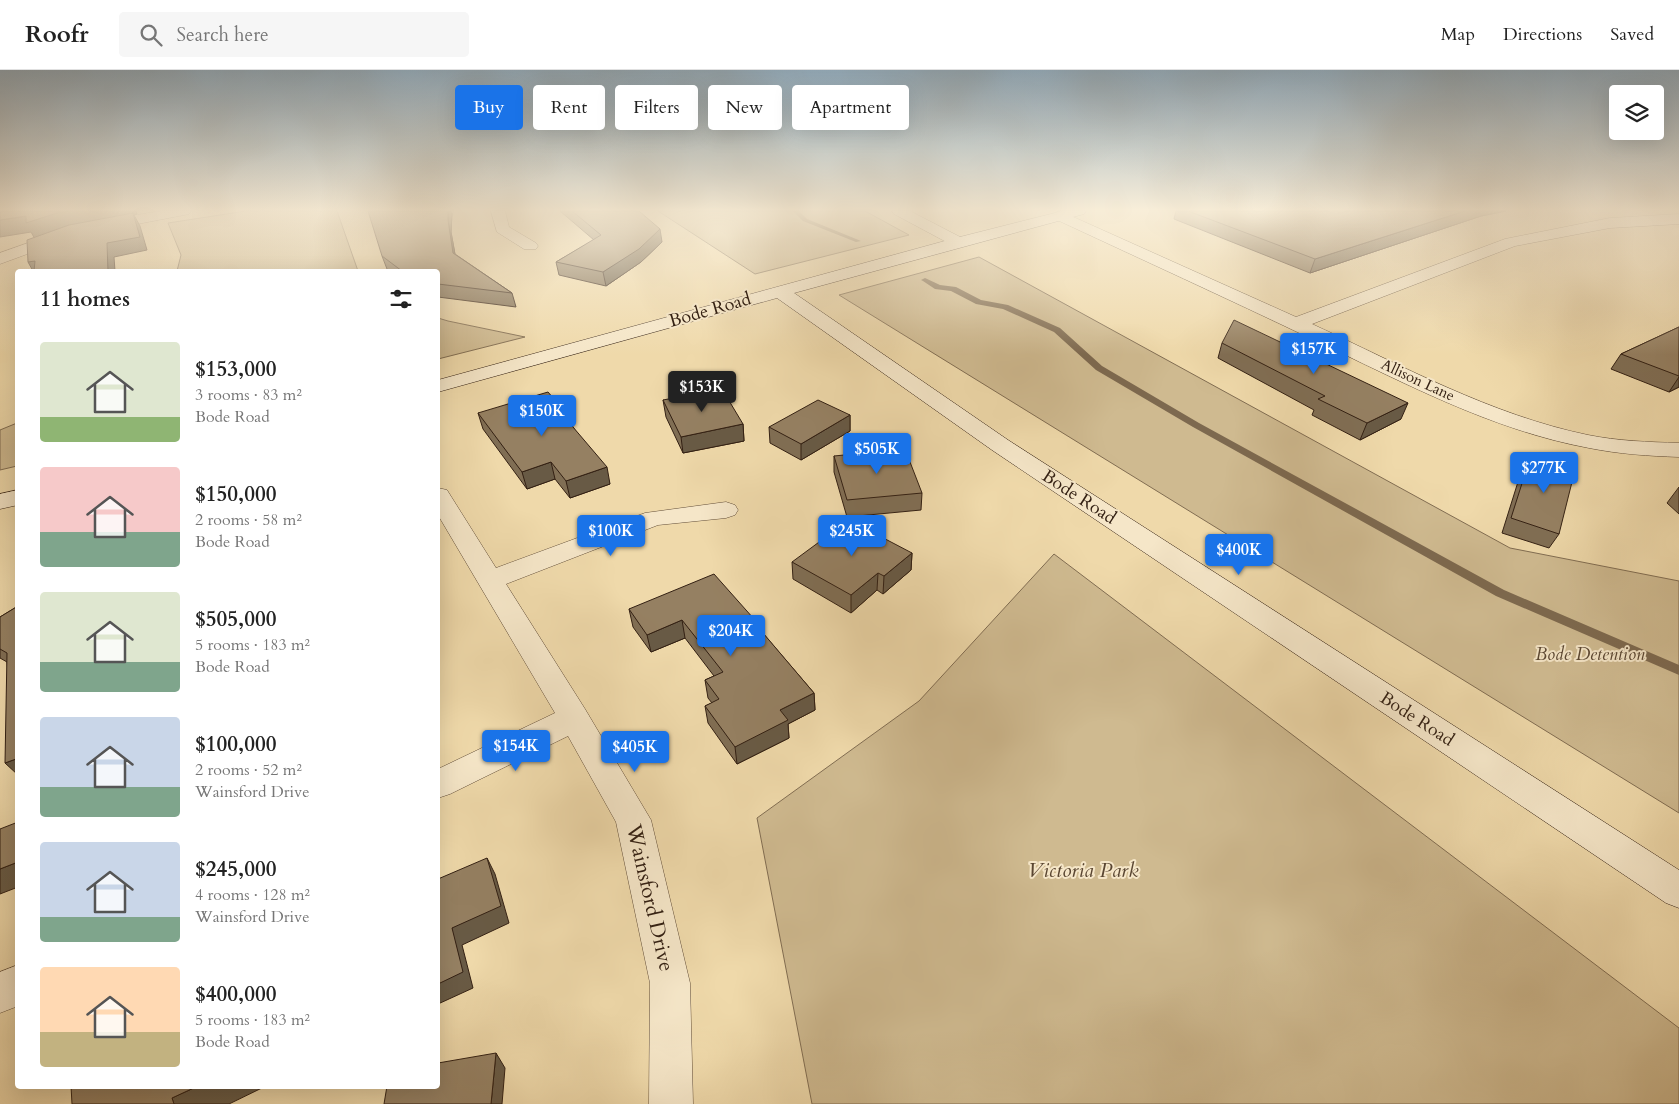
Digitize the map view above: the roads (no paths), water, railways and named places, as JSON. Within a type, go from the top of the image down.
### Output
[{"type":"street","points":[[778,291],[895,259]]},
{"type":"street","name":"Allison Lane","points":[[1155,259],[1449,395],[1516,423],[1572,439],[1617,447],[1679,450]]},
{"type":"street","points":[[1296,324],[1466,259]]},
{"type":"street","name":"Bode Road","points":[[440,385],[778,291],[1008,450],[1679,891]]},
{"type":"street","points":[[0,502],[15,498]]},
{"type":"street","name":"Wainsford Drive","points":[[440,498],[574,718],[633,820],[670,983],[672,1104]]},
{"type":"street","points":[[490,580],[654,518],[726,510]]},
{"type":"street","points":[[440,783],[574,718]]},
{"type":"street","points":[[0,993],[15,986]]},
{"type":"waterway","points":[[925,280],[938,287],[953,289],[979,302],[1005,307],[1057,330],[1099,368],[1196,425],[1500,593],[1679,670]]},
{"type":"park label","name":"Bode Detention","points":[[1590,654]]},
{"type":"park label","name":"Victoria Park","points":[[1083,870]]}]
